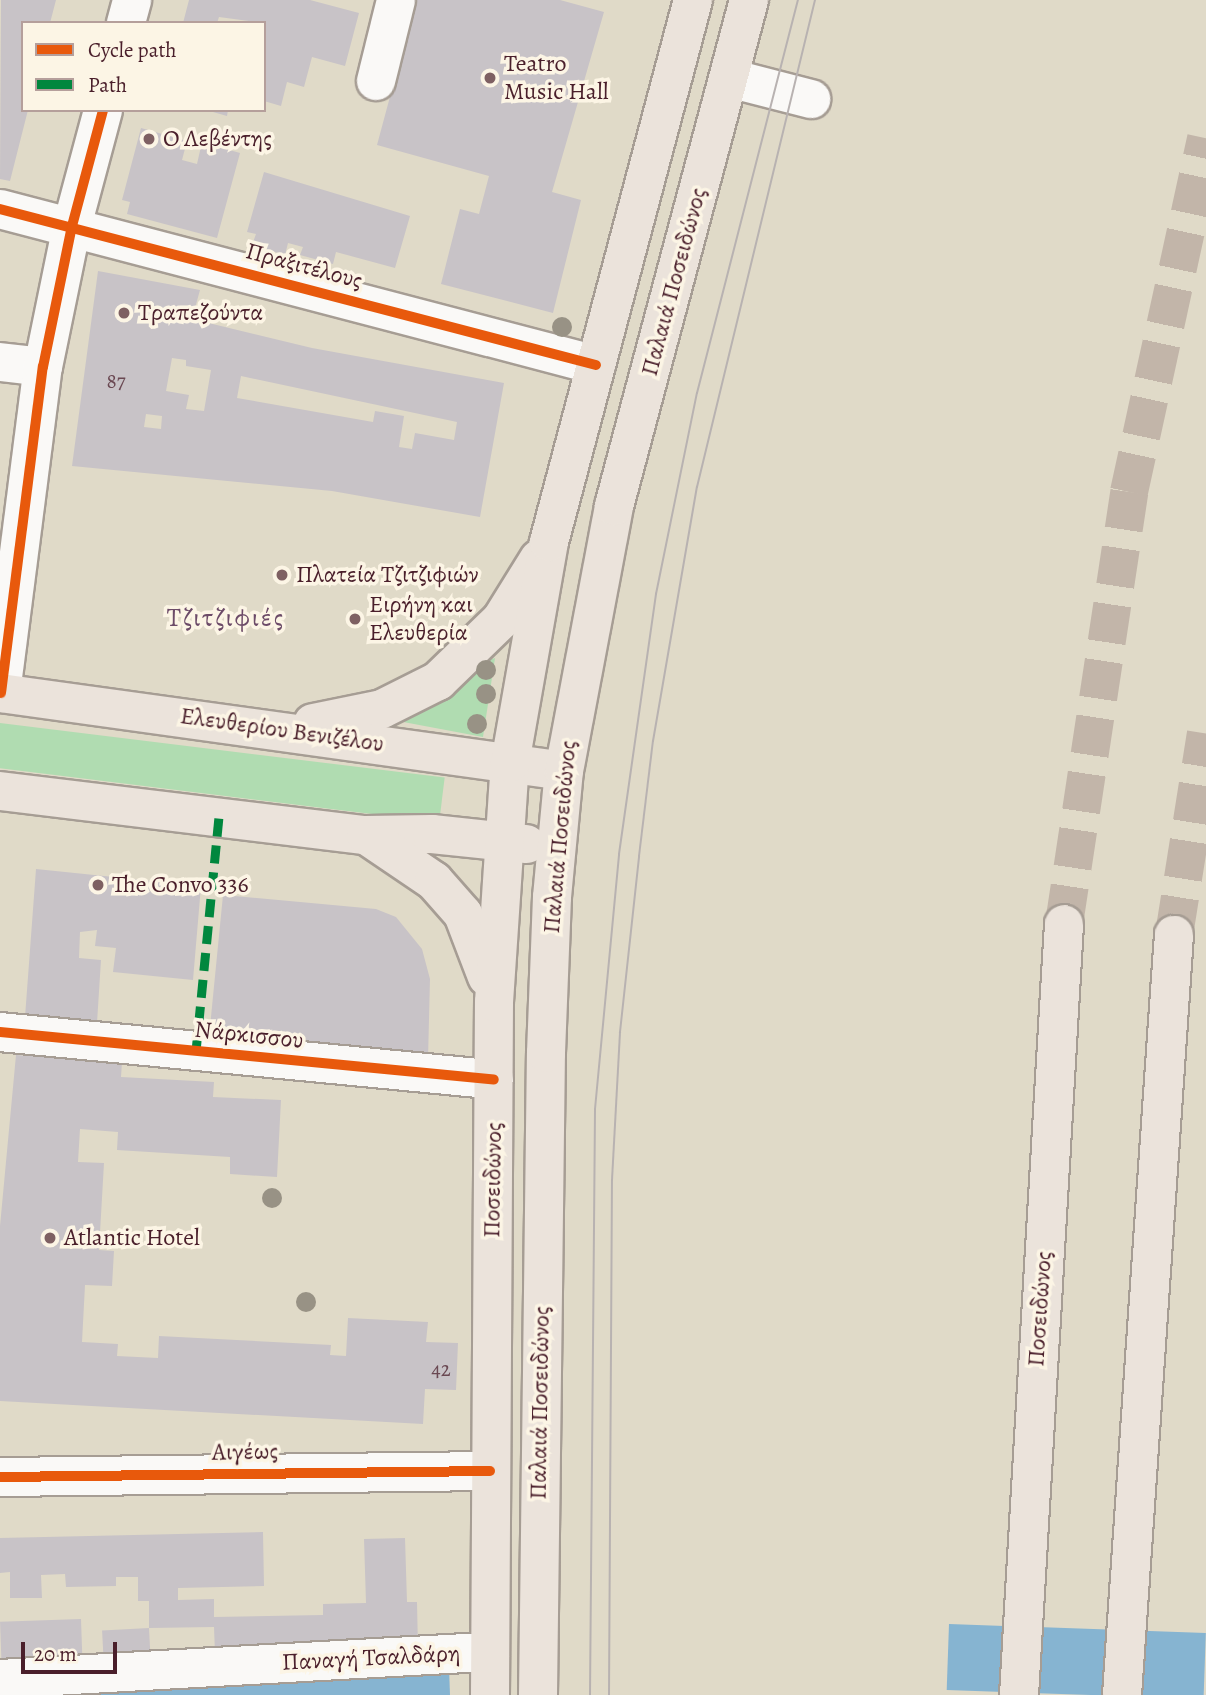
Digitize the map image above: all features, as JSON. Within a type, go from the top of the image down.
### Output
[{"type":"main road","points":[[494,1002],[510,763],[549,542],[693,0]]},
{"type":"main road","name":"Παλαιά Ποσειδώνος","points":[[538,1695],[545,1066],[556,847],[564,771],[614,506],[749,0]]},
{"type":"main road","points":[[671,83],[726,88]]},
{"type":"main road","points":[[264,727],[341,720],[382,709],[438,681],[501,620],[549,542]]},
{"type":"main road","name":"Ελευθερίου Βενιζέλου","points":[[0,693],[264,727],[564,771]]},
{"type":"main road","points":[[0,791],[366,835],[432,834],[556,847]]},
{"type":"main road","points":[[366,835],[434,881],[463,914],[478,945],[494,1002]]},
{"type":"main road","name":"Ποσειδώνος","points":[[1019,1695],[1064,924]]},
{"type":"main road","points":[[1122,1695],[1126,1596],[1174,935]]},
{"type":"main road","name":"Ποσειδώνος","points":[[490,1652],[494,1002]]},
{"type":"main road","points":[[490,1652],[490,1695]]},
{"type":"street","points":[[127,21],[132,0]]},
{"type":"street","points":[[376,81],[392,1]]},
{"type":"street","points":[[726,88],[811,99]]},
{"type":"street","points":[[0,693],[43,367],[72,226],[102,112]]},
{"type":"street","name":"Πραξιτέλους","points":[[0,209],[596,365]]},
{"type":"street","points":[[0,362],[43,367]]},
{"type":"street","name":"Νάρκισσου","points":[[0,1032],[494,1080]]},
{"type":"street","name":"Αιγέως","points":[[0,1477],[490,1471]]},
{"type":"street","name":"Παναγή Τσαλδάρη","points":[[0,1679],[490,1652]]},
{"type":"green space","points":[[495,658],[483,737],[398,721],[484,662]]},
{"type":"green space","points":[[0,723],[445,778],[439,822],[0,768]]},
{"type":"water","points":[[949,1624],[1206,1633],[1204,1695],[1091,1695],[947,1690]]},
{"type":"water","points":[[449,1667],[450,1695],[0,1695]]},
{"type":"building","points":[[1,0],[56,0],[51,21],[21,21],[21,112],[27,112],[10,181],[0,179]]},
{"type":"building","points":[[189,0],[310,0],[359,13],[345,66],[312,57],[304,87],[287,82],[281,106],[266,102],[266,21],[219,17],[218,21],[184,21]]},
{"type":"building","name":"Teatro Music Hall","points":[[416,0],[560,0],[604,12],[552,192],[581,200],[553,313],[441,284],[460,209],[479,214],[489,176],[377,145]]},
{"type":"building","points":[[141,128],[187,141],[182,160],[197,164],[202,142],[240,153],[217,238],[127,214],[130,202],[122,200]]},
{"type":"building","points":[[264,172],[410,216],[395,268],[336,252],[333,264],[300,255],[303,247],[288,243],[285,255],[252,245],[256,234],[247,232]]},
{"type":"building","points":[[98,271],[200,290],[192,319],[312,348],[504,383],[480,517],[332,491],[72,466]],"holes":[[[172,358],[186,360],[186,366],[211,370],[204,411],[186,409],[189,395],[166,391]],[[241,376],[457,422],[454,440],[415,433],[412,449],[399,447],[404,416],[375,411],[373,422],[237,398]],[[146,414],[162,416],[161,429],[144,427]]]},
{"type":"building","points":[[36,869],[201,886],[193,980],[113,972],[116,948],[95,946],[97,930],[80,932],[79,958],[101,960],[97,1023],[25,1017]]},
{"type":"building","points":[[223,895],[376,909],[396,917],[422,949],[430,979],[428,1060],[209,1037]]},
{"type":"building","points":[[16,1055],[122,1062],[121,1077],[214,1082],[213,1097],[281,1100],[277,1177],[230,1174],[230,1157],[117,1150],[118,1132],[80,1129],[78,1162],[104,1163],[99,1250],[114,1251],[112,1286],[85,1285],[82,1342],[118,1344],[117,1356],[158,1358],[159,1336],[331,1345],[330,1355],[346,1356],[348,1318],[428,1322],[426,1342],[458,1343],[456,1390],[425,1389],[423,1424],[0,1401],[0,1226]]},
{"type":"building","points":[[263,1532],[264,1586],[178,1588],[178,1600],[214,1599],[214,1617],[323,1615],[323,1604],[366,1603],[364,1539],[405,1538],[407,1602],[417,1602],[418,1649],[215,1654],[214,1627],[149,1628],[149,1601],[138,1601],[138,1577],[116,1577],[116,1586],[66,1587],[65,1574],[41,1575],[42,1598],[10,1598],[10,1572],[0,1573],[0,1538]]},
{"type":"building","points":[[81,1619],[83,1668],[2,1671],[0,1622]]},
{"type":"building","points":[[149,1628],[151,1663],[104,1665],[102,1630]]},
{"type":"tunnel","points":[[1064,924],[1129,492],[1206,138]]},
{"type":"tunnel","points":[[1174,935],[1206,734]]},
{"type":"tram line","points":[[590,1695],[595,1109],[619,854],[656,594],[697,393],[798,0]]},
{"type":"tram line","points":[[609,1695],[612,1180],[620,1032],[639,856],[653,741],[697,487],[815,0]]},
{"type":"marked path","points":[[196,1051],[219,817]]},
{"type":"cycle path","points":[[1,693],[43,367],[72,226],[102,112]]},
{"type":"cycle path","points":[[0,209],[596,365]]},
{"type":"cycle path","points":[[0,1032],[494,1080]]},
{"type":"cycle path","points":[[0,1477],[490,1471]]},
{"type":"place","name":"Teatro Music Hall","points":[[490,78]]},
{"type":"place","name":"Ο Λεβέντης","points":[[149,139]]},
{"type":"place","name":"Τραπεζούντα","points":[[124,313]]},
{"type":"place","name":"Πλατεία Τζιτζιφιών","points":[[282,575]]},
{"type":"place","name":"Ειρήνη και Ελευθερία","points":[[355,619]]},
{"type":"place","name":"The Convo 336","points":[[98,885]]},
{"type":"place","name":"Atlantic Hotel","points":[[50,1238]]},
{"type":"district","name":"Τζιτζιφιές","points":[[226,618]]}]
